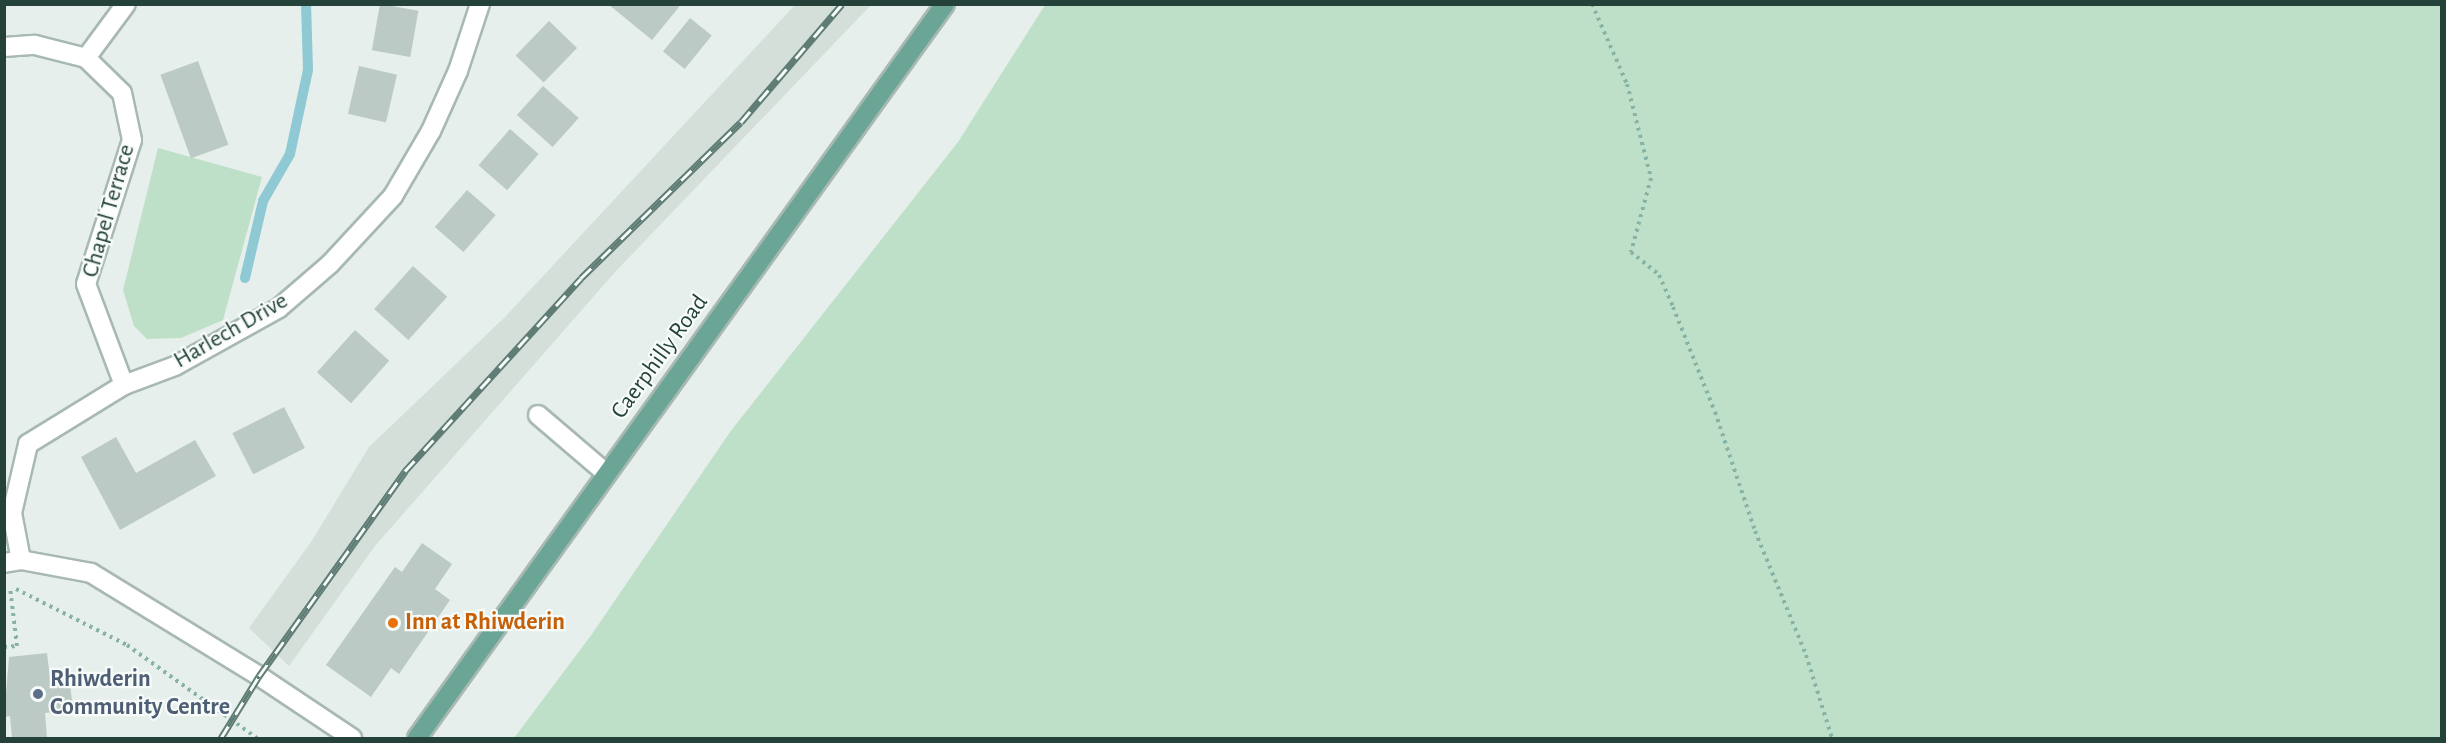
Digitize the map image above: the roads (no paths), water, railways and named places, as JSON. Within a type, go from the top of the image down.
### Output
[{"type":"main road","name":"Caerphilly Road","points":[[417,738],[945,4]]},
{"type":"street","points":[[86,58],[126,4]]},
{"type":"street","name":"Harlech Drive","points":[[13,562],[12,513],[28,444],[124,385],[175,366],[279,308],[330,264],[393,196],[431,131],[458,71],[480,4]]},
{"type":"street","name":"Chapel Terrace","points":[[4,47],[36,45],[86,58],[122,93],[132,140],[86,284],[124,385]]},
{"type":"street","points":[[538,415],[606,473]]},
{"type":"street","points":[[13,562],[91,573],[259,676],[352,738]]},
{"type":"waterway","points":[[245,278],[263,201],[290,154],[308,70],[306,4]]},
{"type":"railway","points":[[221,738],[259,676],[405,471],[581,278],[741,122],[842,4]]},
{"type":"place","name":"Inn at Rhiwderin","points":[[393,623]]},
{"type":"place","name":"Rhiwderin Community Centre","points":[[38,694]]}]
